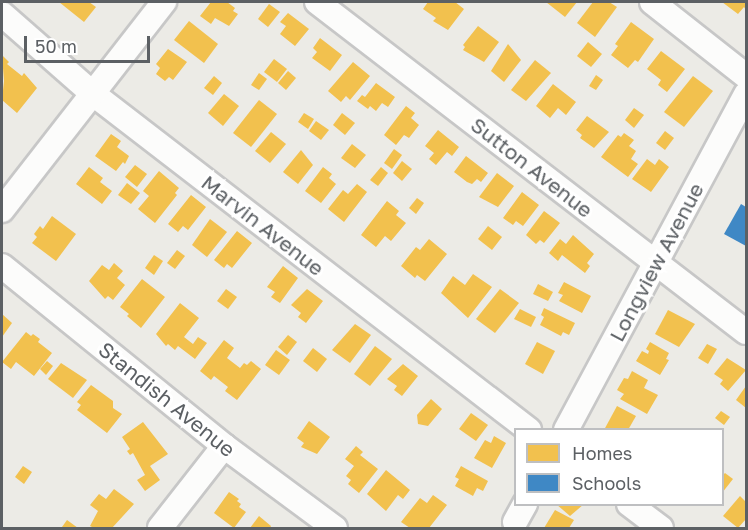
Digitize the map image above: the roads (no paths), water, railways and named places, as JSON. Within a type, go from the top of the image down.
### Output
[{"type":"street","points":[[2,210],[164,2]]},
{"type":"street","name":"Sutton Avenue","points":[[317,2],[747,332]]},
{"type":"street","points":[[652,2],[747,76]]},
{"type":"street","name":"Marvin Avenue","points":[[2,14],[92,93],[528,428]]},
{"type":"street","name":"Longview Avenue","points":[[567,428],[747,94]]},
{"type":"street","name":"Standish Avenue","points":[[2,266],[224,446],[335,528]]},
{"type":"street","points":[[160,528],[224,446]]},
{"type":"street","points":[[632,506],[661,528]]}]
